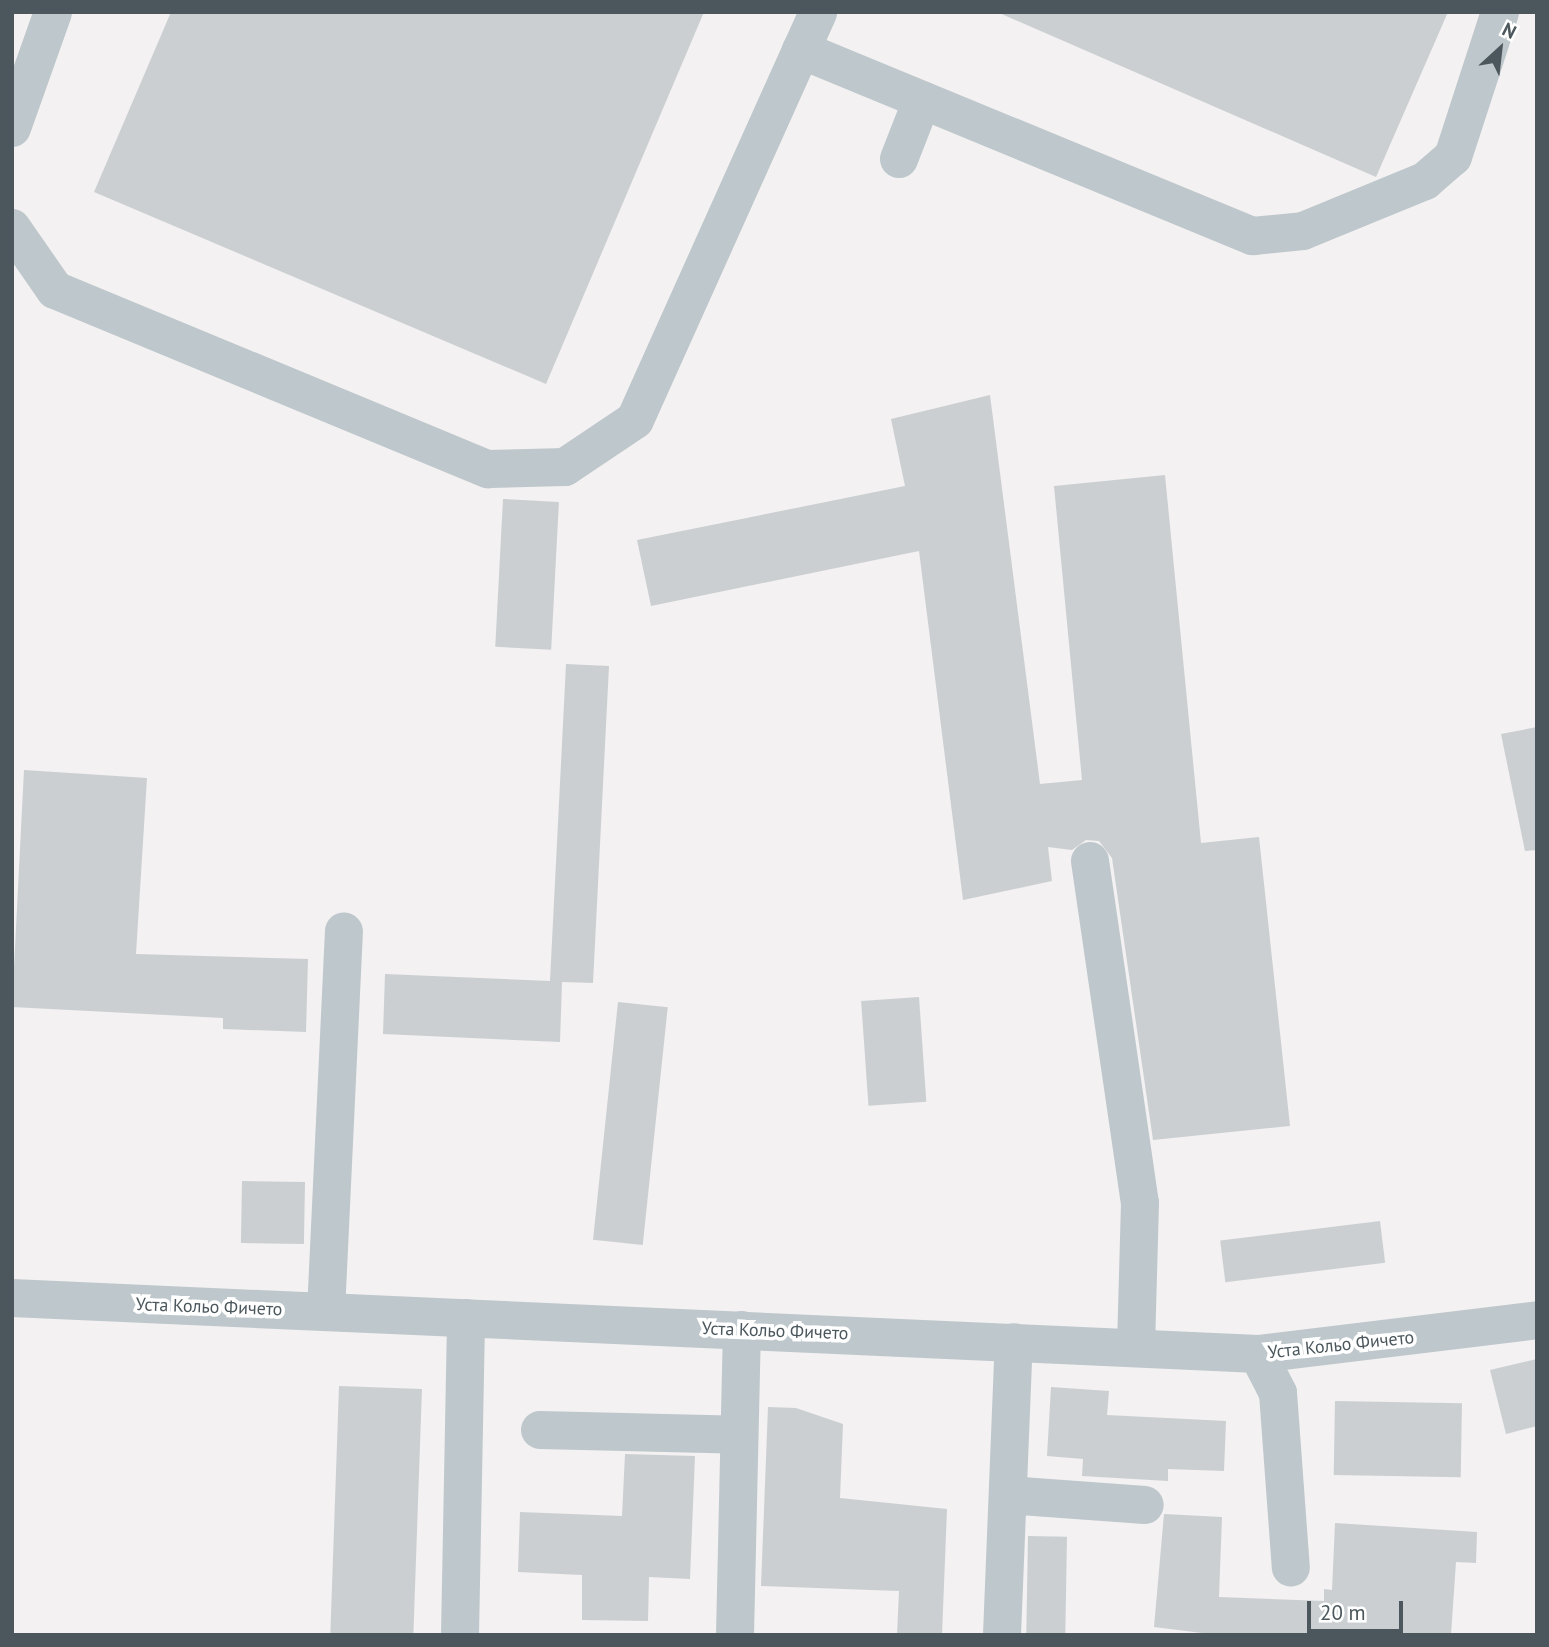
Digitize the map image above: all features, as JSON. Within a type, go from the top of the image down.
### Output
[{"type":"street","points":[[12,128],[53,12]]},
{"type":"street","points":[[12,228],[55,290],[488,469],[565,467],[635,420],[818,12]]},
{"type":"street","points":[[801,50],[1252,236],[1303,231],[1425,181],[1453,157],[1500,12]]},
{"type":"street","points":[[899,159],[922,100]]},
{"type":"street","points":[[1090,861],[1140,1203],[1136,1348]]},
{"type":"street","points":[[326,1312],[344,931]]},
{"type":"street","name":"Уста Кольо Фичето","points":[[12,1298],[1258,1353],[1537,1320]]},
{"type":"street","points":[[460,1635],[466,1318]]},
{"type":"street","points":[[735,1635],[742,1330]]},
{"type":"street","points":[[1002,1635],[1014,1342]]},
{"type":"street","points":[[1258,1353],[1278,1394],[1291,1568]]},
{"type":"street","points":[[540,1430],[739,1435]]},
{"type":"street","points":[[1007,1495],[1145,1505]]},
{"type":"building","points":[[171,12],[704,12],[546,384],[94,192]]},
{"type":"building","points":[[997,12],[1448,12],[1376,177]]},
{"type":"building","points":[[990,395],[1040,784],[1082,780],[1054,486],[1165,475],[1201,843],[1259,837],[1290,1126],[1153,1140],[1112,858],[1099,841],[1086,840],[1072,850],[1048,847],[1052,881],[963,900],[919,551],[651,606],[637,540],[905,486],[891,419]]},
{"type":"building","points":[[503,499],[559,502],[551,650],[495,647]]},
{"type":"building","points":[[566,664],[609,666],[593,983],[562,982],[560,1042],[383,1034],[385,974],[550,981]]},
{"type":"building","points":[[1537,727],[1537,850],[1525,851],[1501,734]]},
{"type":"building","points":[[24,770],[147,778],[136,954],[308,959],[306,1032],[223,1029],[223,1018],[12,1007]]},
{"type":"building","points":[[919,997],[926,1102],[868,1106],[861,1001]]},
{"type":"building","points":[[618,1002],[668,1007],[643,1245],[593,1240]]},
{"type":"building","points":[[242,1181],[305,1182],[304,1244],[241,1243]]},
{"type":"building","points":[[1380,1221],[1385,1263],[1225,1282],[1220,1241]]},
{"type":"building","points":[[1537,1359],[1537,1426],[1506,1434],[1490,1370]]},
{"type":"building","points":[[339,1386],[422,1389],[413,1635],[330,1635]]},
{"type":"building","points":[[1051,1387],[1109,1391],[1107,1415],[1226,1421],[1224,1471],[1168,1469],[1168,1481],[1082,1476],[1083,1459],[1047,1456]]},
{"type":"building","points":[[1335,1401],[1462,1403],[1461,1477],[1334,1475]]},
{"type":"building","points":[[768,1407],[796,1408],[843,1424],[840,1498],[947,1509],[942,1635],[897,1635],[899,1591],[761,1586]]},
{"type":"building","points":[[625,1454],[695,1456],[690,1579],[649,1577],[648,1621],[582,1620],[582,1575],[518,1572],[520,1512],[622,1516]]},
{"type":"building","points":[[1164,1514],[1222,1517],[1219,1597],[1324,1601],[1324,1589],[1332,1590],[1335,1523],[1477,1532],[1476,1563],[1456,1562],[1451,1635],[1218,1635],[1154,1627]]},
{"type":"building","points":[[1028,1536],[1067,1537],[1065,1635],[1026,1635]]}]
